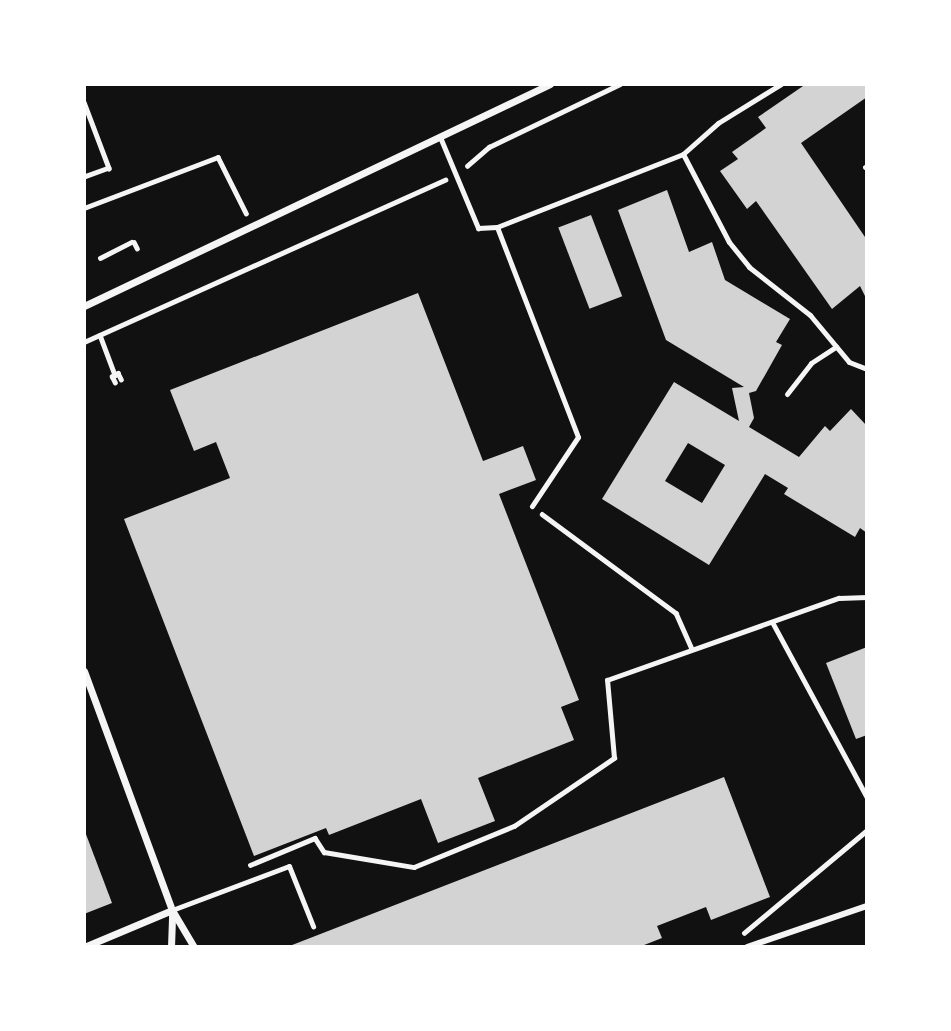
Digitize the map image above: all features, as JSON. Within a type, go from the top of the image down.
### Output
[{"type":"street","points":[[84,306],[550,84]]},
{"type":"street","points":[[84,671],[172,910],[194,947]]},
{"type":"street","points":[[747,947],[867,906]]},
{"type":"street","points":[[84,947],[172,910]]},
{"type":"street","points":[[171,947],[172,910]]},
{"type":"lane","points":[[440,137],[478,228],[496,227],[683,154],[718,123],[781,84]]},
{"type":"lane","points":[[683,154],[729,242],[749,267],[810,316],[849,362],[867,369]]},
{"type":"lane","points":[[496,227],[578,437],[532,506]]},
{"type":"lane","points":[[787,394],[811,363],[836,347]]},
{"type":"lane","points":[[172,910],[289,866],[313,926]]},
{"type":"path","points":[[84,342],[456,175],[489,148],[620,84]]},
{"type":"path","points":[[84,102],[110,168],[84,177]]},
{"type":"path","points":[[84,208],[218,157],[237,195]]},
{"type":"path","points":[[100,258],[134,244]]},
{"type":"path","points":[[100,335],[115,375],[115,383]]},
{"type":"path","points":[[115,375],[121,379]]},
{"type":"path","points":[[532,506],[676,613],[692,649]]},
{"type":"path","points":[[288,846],[315,838],[324,852],[414,867],[514,826],[614,758],[607,680],[773,623],[839,597],[867,597]]},
{"type":"path","points":[[773,623],[867,797]]},
{"type":"path","points":[[740,937],[867,830]]},
{"type":"building","points":[[806,84],[867,84],[867,97],[801,143],[867,240],[867,300],[860,286],[832,309],[756,201],[747,209],[720,171],[738,159],[732,152],[766,128],[758,117]]},
{"type":"building","points":[[667,190],[689,252],[712,242],[725,280],[790,319],[776,342],[782,345],[756,391],[749,393],[754,418],[749,427],[799,457],[825,426],[830,431],[851,409],[867,426],[867,533],[860,528],[855,537],[784,494],[788,488],[765,474],[709,565],[602,499],[674,382],[739,421],[732,388],[744,387],[666,340],[618,210]],"holes":[[[688,443],[725,465],[702,503],[665,481]]]},
{"type":"building","points":[[591,215],[622,296],[590,309],[558,228]]},
{"type":"building","points":[[418,293],[483,461],[523,446],[536,480],[499,494],[579,700],[561,707],[574,740],[478,778],[495,821],[438,843],[421,799],[329,835],[326,828],[254,856],[124,519],[230,478],[216,442],[194,451],[170,390]]},
{"type":"building","points":[[867,647],[867,735],[856,739],[826,663]]},
{"type":"building","points":[[724,777],[770,897],[711,920],[706,907],[657,926],[662,938],[639,947],[287,947]]},
{"type":"building","points":[[84,829],[112,903],[84,914]]}]
